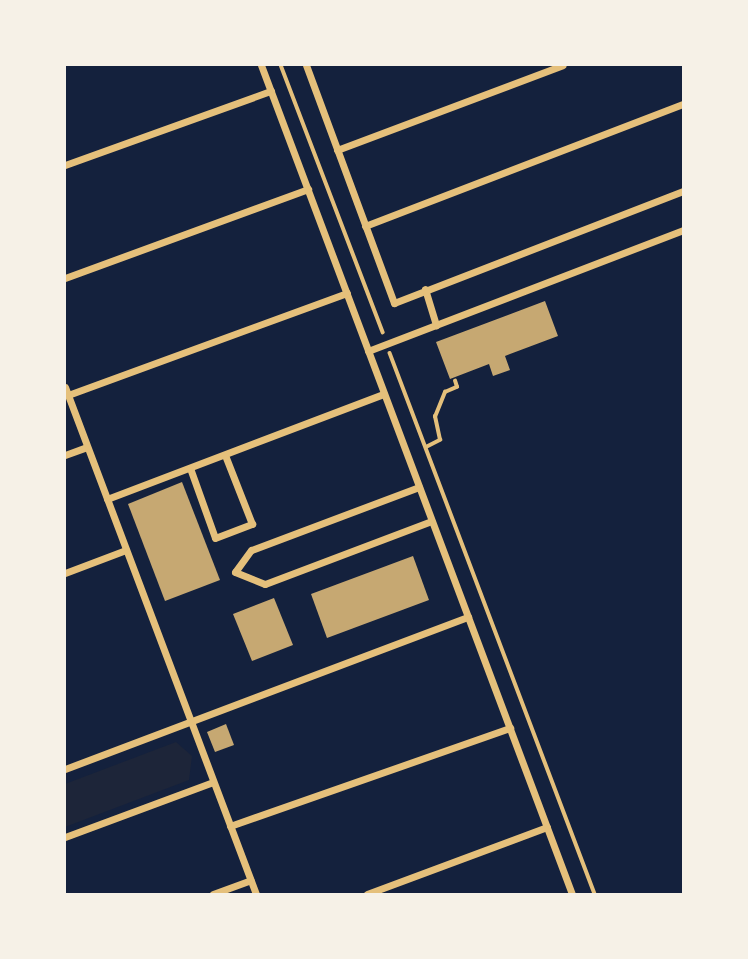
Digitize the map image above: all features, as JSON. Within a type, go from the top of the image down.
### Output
[{"type":"street","points":[[261,65],[572,894]]},
{"type":"street","points":[[308,65],[394,303],[683,191]]},
{"type":"street","points":[[337,150],[563,65]]},
{"type":"street","points":[[65,165],[271,91]]},
{"type":"street","points":[[365,226],[683,104]]},
{"type":"street","points":[[65,278],[307,189]]},
{"type":"street","points":[[368,351],[683,230]]},
{"type":"street","points":[[425,289],[436,325]]},
{"type":"street","points":[[256,894],[66,391],[347,293]]},
{"type":"street","points":[[107,499],[384,394]]},
{"type":"street","points":[[65,455],[88,447]]},
{"type":"street","points":[[190,468],[215,538],[253,524],[225,455]]},
{"type":"street","points":[[418,487],[251,550],[235,572],[265,584],[432,521]]},
{"type":"street","points":[[65,573],[126,550]]},
{"type":"street","points":[[65,769],[468,617]]},
{"type":"street","points":[[230,826],[510,728]]},
{"type":"street","points":[[65,837],[213,782]]},
{"type":"street","points":[[367,894],[547,827]]},
{"type":"street","points":[[213,894],[251,880]]},
{"type":"path","points":[[281,65],[594,894]]},
{"type":"path","points":[[426,447],[440,440],[435,417],[444,392],[457,387],[455,381]]},
{"type":"shaded area","points":[[176,742],[192,756],[189,780],[65,827],[65,784]]},
{"type":"building","points":[[545,301],[558,336],[505,356],[510,370],[493,376],[489,364],[450,379],[436,342]]},
{"type":"building","points":[[182,482],[220,580],[165,601],[128,504]]},
{"type":"building","points":[[413,556],[429,600],[327,638],[311,594]]},
{"type":"building","points":[[274,598],[293,645],[252,661],[233,614]]},
{"type":"building","points":[[226,724],[234,745],[215,752],[207,732]]}]
